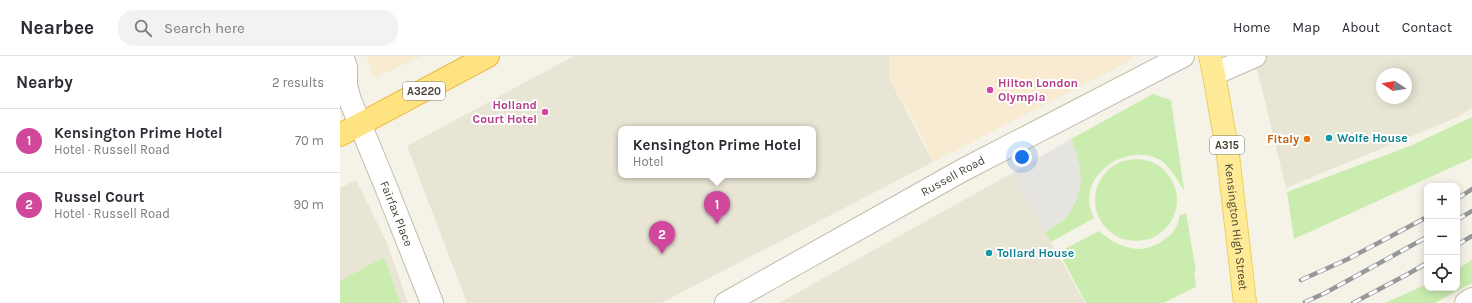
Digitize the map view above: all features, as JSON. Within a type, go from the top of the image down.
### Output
[{"type":"highway","name":"A3220","points":[[340,135],[488,56]]},
{"type":"main road","name":"Kensington High Street","points":[[1212,65],[1228,154],[1245,303]]},
{"type":"street","name":"Fairfax Place","points":[[342,56],[346,67],[346,85],[350,100],[432,303]]},
{"type":"street","name":"Russell Road","points":[[726,303],[963,170],[1183,56]]},
{"type":"street","points":[[1212,65],[1255,56]]},
{"type":"street","points":[[1466,303],[1472,299]]},
{"type":"shaded area","points":[[366,56],[422,56],[374,78]]},
{"type":"shaded area","points":[[574,56],[889,56],[889,78],[933,162],[661,303],[467,303],[407,146]]},
{"type":"shaded area","points":[[889,56],[1134,56],[1132,60],[933,162],[921,134],[889,78]]},
{"type":"shaded area","name":"Wolfe House","points":[[1254,56],[1472,56],[1472,108],[1458,117],[1286,188]]},
{"type":"shaded area","points":[[1071,139],[1080,167],[1081,181],[1077,198],[1069,214],[1045,232],[1012,173]]},
{"type":"shaded area","points":[[1012,173],[1085,303],[779,303]]},
{"type":"shaded area","points":[[356,180],[387,243],[408,303],[340,303],[340,188]]},
{"type":"green space","points":[[1153,94],[1171,100],[1184,190],[1175,176],[1161,160],[1145,155],[1134,155],[1122,158],[1112,162],[1103,169],[1096,178],[1091,189],[1089,200],[1094,218],[1051,242],[1045,232],[1067,216],[1078,195],[1080,186],[1079,167],[1071,139]]},
{"type":"green space","points":[[1472,117],[1472,158],[1294,239],[1287,192],[1410,146]]},
{"type":"green space","points":[[1136,159],[1144,160],[1159,166],[1165,171],[1170,177],[1176,192],[1176,208],[1170,223],[1165,229],[1159,234],[1144,240],[1136,241],[1128,240],[1113,234],[1107,229],[1102,223],[1096,208],[1095,200],[1096,192],[1102,177],[1107,171],[1113,166],[1128,160]]},
{"type":"green space","points":[[1186,213],[1196,271],[1194,272],[1196,287],[1163,303],[1086,303],[1059,252],[1099,231],[1107,238],[1122,246],[1133,249],[1144,249],[1161,242],[1171,234],[1178,224],[1179,216]]},
{"type":"green space","points":[[384,257],[400,303],[340,303],[340,281]]},
{"type":"green space","points":[[1472,260],[1472,283],[1460,289],[1460,267]]},
{"type":"green space","points":[[1424,285],[1424,291],[1457,291],[1435,303],[1385,303]]},
{"type":"railway","points":[[1460,197],[1472,189]]},
{"type":"railway","points":[[1459,219],[1472,211]]},
{"type":"railway","points":[[1301,280],[1348,259],[1424,219]]},
{"type":"railway","points":[[1460,243],[1472,236]]},
{"type":"railway","points":[[1305,302],[1325,293],[1424,239]]},
{"type":"railway","points":[[1353,303],[1424,265]]},
{"type":"place","name":"Hilton London Olympia","points":[[990,90]]},
{"type":"place","name":"Holland Court Hotel","points":[[545,112]]},
{"type":"place","name":"Wolfe House","points":[[1329,138]]},
{"type":"place","name":"Fitaly","points":[[1307,139]]},
{"type":"place","name":"Kensington Prime Hotel","points":[[717,224]]},
{"type":"place","name":"Tollard House","points":[[989,253]]},
{"type":"place","name":"Russel Court","points":[[662,254]]}]
